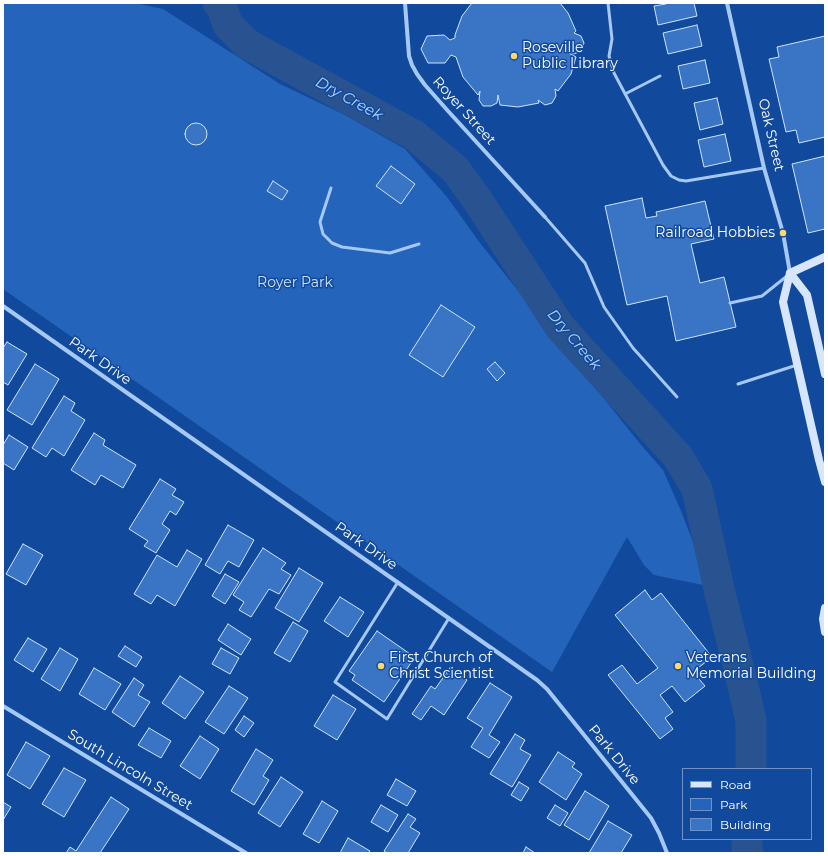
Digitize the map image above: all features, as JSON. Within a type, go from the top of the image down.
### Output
[{"type":"main road","points":[[790,273],[825,257]]},
{"type":"main road","name":"Oak Street","points":[[790,273],[783,302],[825,482]]},
{"type":"main road","name":"Oak Street","points":[[790,273],[807,295],[825,374]]},
{"type":"main road","points":[[825,608],[823,619],[825,632]]},
{"type":"street","name":"Royer Street","points":[[405,3],[410,56],[412,65],[417,74],[425,85],[545,217]]},
{"type":"street","name":"Oak Street","points":[[727,3],[764,168],[783,233],[790,273]]},
{"type":"street","name":"Park Drive","points":[[3,306],[537,680],[547,689],[651,818],[667,853]]},
{"type":"street","name":"South Lincoln Street","points":[[3,706],[246,853]]},
{"type":"lane","points":[[608,3],[612,39],[609,56],[614,73],[663,165],[671,176],[679,180],[686,181],[764,168]]},
{"type":"lane","points":[[625,94],[660,76]]},
{"type":"lane","points":[[331,188],[320,222],[323,234],[332,243],[342,247],[390,253],[419,244]]},
{"type":"lane","points":[[545,217],[585,264],[604,307],[633,348],[677,397]]},
{"type":"lane","points":[[730,303],[762,296],[790,273]]},
{"type":"lane","points":[[738,384],[797,365]]},
{"type":"lane","points":[[398,582],[335,682],[387,719],[449,618]]},
{"type":"green space","name":"Royer Park","points":[[3,3],[135,3],[163,9],[280,84],[343,114],[405,149],[447,197],[480,243],[641,445],[663,470],[681,511],[706,576],[703,585],[654,575],[644,565],[627,537],[552,672],[3,289]]},
{"type":"building","name":"Roseville Public Library","points":[[472,3],[560,3],[568,13],[576,31],[574,33],[581,36],[584,43],[581,51],[574,54],[568,51],[576,57],[571,74],[558,91],[555,89],[556,96],[552,103],[545,105],[538,100],[539,103],[518,107],[500,105],[498,95],[497,103],[491,106],[483,106],[479,100],[480,91],[478,95],[463,77],[456,57],[451,55],[445,63],[428,63],[421,49],[427,36],[444,35],[450,40],[455,38],[462,16]]},
{"type":"building","points":[[665,3],[694,3],[697,16],[658,25],[654,6],[666,4]]},
{"type":"building","points":[[697,25],[702,46],[668,54],[663,33]]},
{"type":"building","points":[[825,36],[825,137],[799,143],[796,130],[786,132],[769,59],[779,57],[777,47]]},
{"type":"building","points":[[705,60],[710,83],[683,89],[678,66]]},
{"type":"building","points":[[717,98],[723,124],[700,130],[694,103]]},
{"type":"building","points":[[196,123],[204,126],[207,134],[204,142],[196,145],[188,142],[185,134],[188,126]]},
{"type":"building","points":[[725,134],[731,161],[704,167],[698,140]]},
{"type":"building","points":[[825,156],[825,229],[808,233],[792,164]]},
{"type":"building","points":[[391,166],[415,184],[401,204],[376,186]]},
{"type":"building","points":[[273,181],[288,191],[282,200],[267,191]]},
{"type":"building","points":[[642,198],[646,218],[657,216],[656,212],[705,201],[714,239],[691,244],[700,283],[724,277],[736,327],[676,341],[667,296],[627,305],[605,206]]},
{"type":"building","points":[[441,305],[475,327],[443,377],[409,355]]},
{"type":"building","points":[[7,342],[27,354],[8,385],[3,382],[3,348]]},
{"type":"building","points":[[495,362],[505,373],[497,381],[487,369]]},
{"type":"building","points":[[35,364],[59,379],[32,425],[7,410]]},
{"type":"building","points":[[64,396],[75,403],[71,411],[85,420],[64,456],[52,448],[46,457],[32,448]]},
{"type":"building","points":[[94,433],[105,440],[103,445],[136,465],[123,488],[101,475],[95,485],[71,470]]},
{"type":"building","points":[[9,435],[28,447],[14,470],[3,463],[3,445]]},
{"type":"building","points":[[160,479],[176,489],[172,495],[184,502],[176,515],[170,511],[162,524],[170,530],[156,553],[144,546],[148,541],[129,529]]},
{"type":"building","points":[[228,525],[254,540],[239,567],[228,561],[220,574],[205,565]]},
{"type":"building","points":[[23,544],[43,555],[26,585],[6,574]]},
{"type":"building","points":[[263,548],[286,563],[281,569],[291,575],[279,594],[269,589],[251,617],[239,610],[244,602],[233,595]]},
{"type":"building","points":[[187,550],[202,559],[175,606],[157,595],[151,604],[134,594],[157,555],[177,567]]},
{"type":"building","points":[[299,568],[323,583],[299,622],[275,608]]},
{"type":"building","points":[[225,574],[239,582],[225,604],[212,596]]},
{"type":"building","name":"Veterans Memorial Building","points":[[645,590],[652,600],[661,593],[712,657],[693,672],[705,686],[685,702],[672,686],[660,695],[673,712],[665,718],[673,729],[660,739],[608,675],[622,665],[637,684],[658,668],[615,615]]},
{"type":"building","points":[[340,597],[364,612],[348,637],[324,621]]},
{"type":"building","points":[[293,622],[308,631],[290,662],[274,653]]},
{"type":"building","points":[[228,624],[251,639],[241,655],[218,640]]},
{"type":"building","name":"First Church of Christ Scientist","points":[[377,631],[413,656],[411,658],[413,660],[384,702],[352,680],[355,675],[349,671]]},
{"type":"building","points":[[28,638],[47,649],[33,672],[14,660]]},
{"type":"building","points":[[125,646],[142,657],[136,667],[118,656]]},
{"type":"building","points":[[60,648],[78,659],[60,691],[41,679]]},
{"type":"building","points":[[221,648],[239,658],[230,674],[212,664]]},
{"type":"building","points":[[94,668],[121,684],[105,710],[79,694]]},
{"type":"building","points":[[450,668],[467,680],[444,715],[431,706],[421,720],[412,714],[431,686],[435,689]]},
{"type":"building","points":[[180,676],[204,692],[185,719],[162,703]]},
{"type":"building","points":[[134,678],[144,685],[138,695],[150,702],[134,727],[112,712]]},
{"type":"building","points":[[490,683],[512,697],[489,735],[500,742],[489,758],[471,747],[483,728],[467,718]]},
{"type":"building","points":[[229,686],[248,698],[224,734],[205,722]]},
{"type":"building","points":[[333,695],[356,709],[337,740],[314,726]]},
{"type":"building","points":[[244,716],[254,723],[244,737],[235,730]]},
{"type":"building","points":[[149,728],[171,741],[161,758],[138,745]]},
{"type":"building","points":[[515,734],[525,740],[520,749],[531,755],[512,787],[490,774]]},
{"type":"building","points":[[200,736],[219,749],[200,779],[180,766]]},
{"type":"building","points":[[26,742],[50,756],[30,789],[7,775]]},
{"type":"building","points":[[256,749],[273,760],[263,776],[269,780],[254,805],[231,791]]},
{"type":"building","points":[[558,752],[575,763],[572,767],[582,774],[566,800],[539,782]]},
{"type":"building","points":[[64,768],[86,780],[64,817],[42,804]]},
{"type":"building","points":[[281,777],[303,792],[280,827],[258,813]]},
{"type":"building","points":[[396,779],[416,791],[407,806],[387,795]]},
{"type":"building","points":[[519,782],[529,788],[521,801],[511,795]]},
{"type":"building","points":[[585,791],[609,806],[589,840],[564,825]]},
{"type":"building","points":[[111,797],[129,809],[100,853],[66,853],[70,847],[76,851]]},
{"type":"building","points":[[322,801],[338,811],[319,843],[303,834]]},
{"type":"building","points":[[3,802],[11,807],[3,820]]},
{"type":"building","points":[[381,805],[398,815],[388,832],[371,822]]},
{"type":"building","points":[[555,805],[568,813],[560,826],[547,818]]},
{"type":"building","points":[[408,814],[416,819],[410,827],[420,833],[408,853],[387,853],[384,851]]},
{"type":"building","points":[[608,821],[632,835],[621,853],[589,853]]},
{"type":"building","points":[[348,838],[370,851],[368,853],[340,853]]},
{"type":"building","points":[[526,847],[535,853],[523,853]]},
{"type":"waterway","name":"Dry Creek","points":[[218,3],[221,5],[228,25],[247,44],[414,135],[455,169],[478,201],[560,327],[678,457],[697,489],[719,589],[751,721],[751,768]]},
{"type":"waterway","name":"Dry Creek","points":[[747,840],[748,853]]},
{"type":"place","name":"Roseville Public Library","points":[[514,56]]},
{"type":"place","name":"Railroad Hobbies","points":[[783,233]]},
{"type":"place","name":"First Church of Christ Scientist","points":[[381,666]]},
{"type":"place","name":"Veterans Memorial Building","points":[[678,666]]}]
